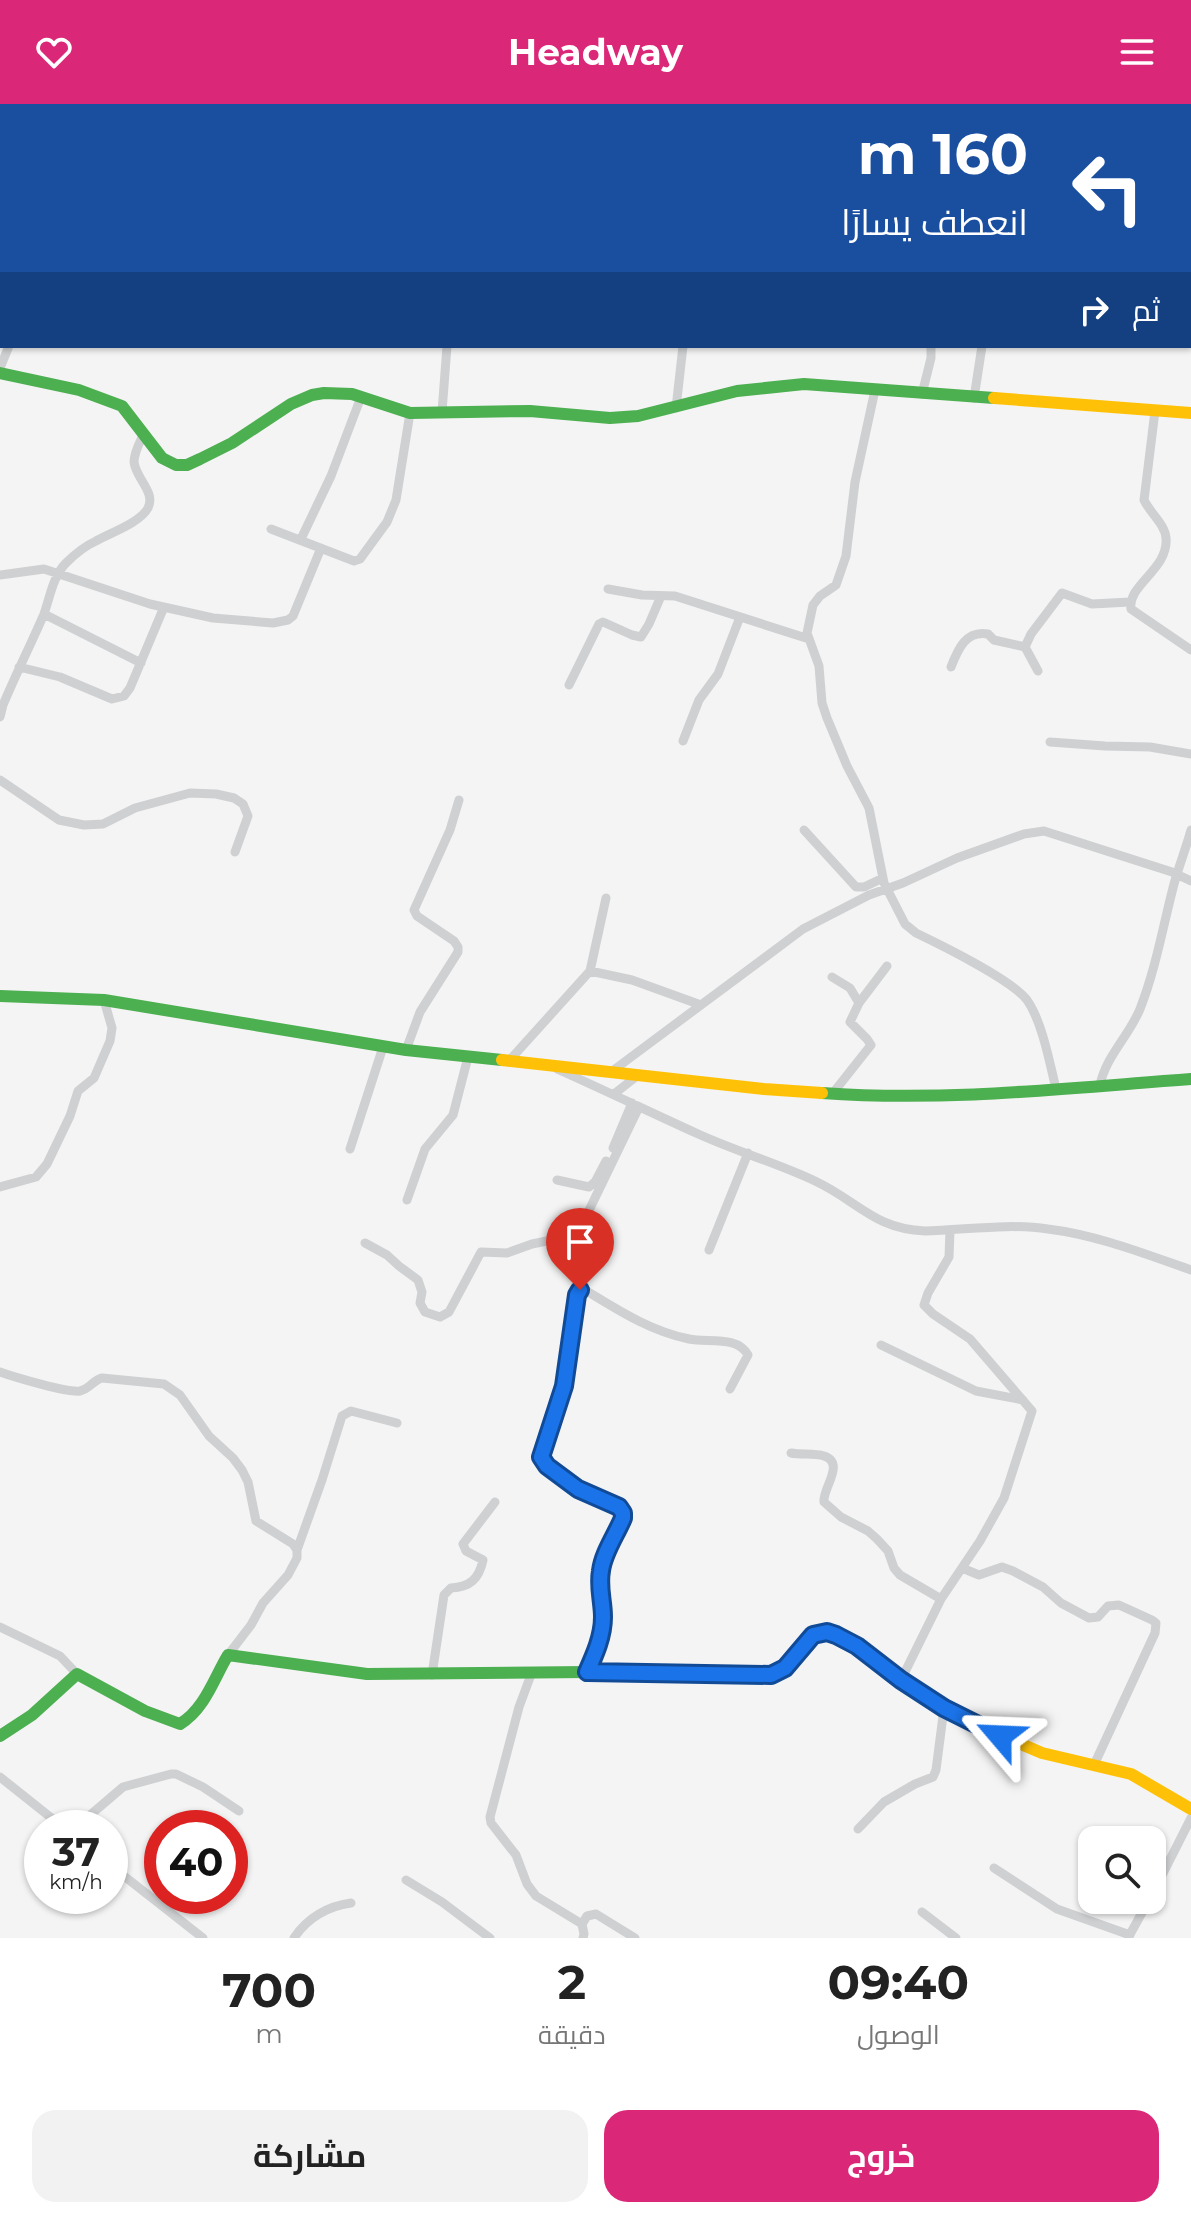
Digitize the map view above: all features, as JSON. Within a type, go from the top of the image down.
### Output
[{"type":"street","points":[[8,348],[0,370],[79,390],[122,406],[168,462],[176,465],[187,465],[232,443],[304,398],[337,392],[410,413],[530,411],[610,418],[676,408],[737,391],[804,384],[1191,413]]},
{"type":"street","points":[[442,412],[447,348]]},
{"type":"street","points":[[676,408],[683,348]]},
{"type":"street","points":[[922,394],[931,348]]},
{"type":"street","points":[[974,398],[982,348]]},
{"type":"street","points":[[875,390],[855,482],[846,556],[836,585],[813,605],[807,625],[822,677],[822,703],[839,749],[869,808],[884,881],[905,924],[992,974],[1025,997],[1043,1040],[1056,1089]]},
{"type":"street","points":[[301,539],[331,476],[361,397]]},
{"type":"street","points":[[1155,411],[1144,500],[1163,528],[1165,548],[1160,563],[1132,595],[1131,609],[1191,650]]},
{"type":"street","points":[[271,529],[357,561],[387,522],[396,500],[410,413]]},
{"type":"street","points":[[0,717],[63,566],[93,542],[127,525],[149,507],[148,493],[134,462],[144,433]]},
{"type":"street","points":[[0,575],[40,568],[164,607],[213,618],[273,623],[288,620],[296,611],[321,548]]},
{"type":"street","points":[[608,589],[642,595],[675,596],[809,639]]},
{"type":"street","points":[[1025,647],[1062,593],[1092,604],[1130,602]]},
{"type":"street","points":[[569,685],[599,624],[603,622],[641,637],[661,596]]},
{"type":"street","points":[[19,667],[60,677],[112,699],[124,696],[164,607]]},
{"type":"street","points":[[44,614],[141,663]]},
{"type":"street","points":[[683,741],[699,700],[718,674],[740,617]]},
{"type":"street","points":[[951,667],[959,646],[972,634],[988,634],[994,640],[1025,647],[1038,671]]},
{"type":"street","points":[[1050,742],[1150,747],[1191,754]]},
{"type":"street","points":[[0,780],[59,820],[84,825],[103,824],[135,808],[190,793],[234,798],[243,804],[248,816],[235,852]]},
{"type":"street","points":[[406,1050],[420,1012],[458,952],[456,944],[417,916],[414,910],[450,830],[459,800]]},
{"type":"street","points":[[804,830],[856,887],[884,881]]},
{"type":"street","points":[[1100,1085],[1104,1068],[1128,1033],[1139,1010],[1191,830]]},
{"type":"street","points":[[611,1073],[803,929],[869,895],[1024,834],[1044,831],[1172,872],[1191,881]]},
{"type":"street","points":[[508,1062],[590,971],[606,898]]},
{"type":"street","points":[[833,1093],[871,1045],[850,1022],[859,1003],[887,966]]},
{"type":"street","points":[[590,971],[632,980],[701,1005]]},
{"type":"street","points":[[832,977],[850,988],[859,1003]]},
{"type":"street","points":[[0,996],[104,1000],[383,1047],[764,1089],[893,1097],[952,1096],[1191,1079]]},
{"type":"street","points":[[0,1187],[36,1177],[47,1164],[70,1116],[78,1091],[94,1078],[110,1041],[112,1028],[104,1000]]},
{"type":"street","points":[[350,1149],[383,1047]]},
{"type":"street","points":[[407,1200],[425,1149],[453,1115],[468,1057]]},
{"type":"street","points":[[546,1064],[700,1135],[826,1187],[890,1226],[910,1230],[1051,1229],[1128,1249],[1191,1270]]},
{"type":"street","points":[[614,1094],[637,1076]]},
{"type":"street","points":[[557,1180],[586,1187],[592,1185],[636,1105]]},
{"type":"street","points":[[365,1243],[387,1255],[418,1280],[421,1285],[420,1303],[425,1312],[435,1317],[445,1316],[481,1252],[507,1253],[545,1240],[571,1236],[579,1231],[636,1105]]},
{"type":"street","points":[[709,1250],[748,1153]]},
{"type":"street","points":[[901,1680],[941,1599],[997,1512],[1010,1483],[1032,1411],[970,1339],[924,1305],[949,1257],[950,1230]]},
{"type":"street","points":[[587,1672],[602,1626],[602,1565],[623,1513],[619,1507],[570,1484],[547,1466],[541,1457],[564,1386],[578,1292],[585,1290],[629,1317],[673,1335],[728,1342],[744,1349],[748,1355],[730,1389]]},
{"type":"street","points":[[881,1345],[976,1391],[1023,1400]]},
{"type":"street","points":[[0,1372],[67,1391],[85,1389],[102,1378],[156,1382],[172,1387],[209,1436],[242,1470],[248,1482],[256,1521],[289,1540],[297,1550]]},
{"type":"street","points":[[0,1627],[60,1656],[77,1674],[145,1711],[180,1724],[186,1722],[196,1712],[228,1655],[263,1603],[288,1575],[297,1558],[297,1550],[342,1416],[351,1411],[397,1423]]},
{"type":"street","points":[[791,1453],[830,1459],[833,1472],[823,1494],[824,1502],[841,1517],[877,1539],[888,1551],[900,1575],[941,1599]]},
{"type":"street","points":[[432,1675],[444,1595],[451,1588],[470,1584],[482,1565],[483,1560],[466,1551],[463,1544],[495,1502]]},
{"type":"street","points":[[962,1568],[979,1575],[1002,1567],[1013,1571],[1089,1618],[1098,1617],[1108,1606],[1119,1605],[1156,1623],[1155,1633],[1094,1765]]},
{"type":"street","points":[[228,1655],[367,1674],[587,1672],[771,1675],[785,1668],[813,1635],[827,1632],[844,1638],[944,1708],[1020,1745],[1131,1774],[1191,1809]]},
{"type":"street","points":[[532,1672],[519,1707],[491,1823],[516,1855],[530,1890],[582,1924]]},
{"type":"street","points":[[0,1736],[23,1724],[77,1674]]},
{"type":"street","points":[[858,1829],[884,1802],[906,1788],[933,1777],[944,1708]]},
{"type":"street","points":[[96,1810],[123,1787],[171,1774],[203,1787],[238,1810]]},
{"type":"street","points":[[0,1777],[41,1810]]},
{"type":"street","points":[[1166,1867],[1191,1818]]},
{"type":"street","points":[[994,1868],[1057,1909],[1129,1936],[1141,1914]]},
{"type":"street","points":[[128,1879],[203,1938]]},
{"type":"street","points":[[406,1880],[490,1938]]},
{"type":"street","points":[[294,1938],[305,1924],[329,1907],[351,1903]]},
{"type":"street","points":[[922,1912],[956,1938]]},
{"type":"street","points":[[583,1938],[582,1924],[587,1916],[596,1914],[635,1938]]},
{"type":"traffic: fast","points":[[0,373],[79,390],[122,406],[162,458],[176,465],[187,465],[200,459],[232,443],[291,404],[324,393],[352,394],[410,413],[530,411],[610,418],[638,416],[737,391],[804,384],[994,398]]},
{"type":"traffic: fast","points":[[0,996],[104,1000],[406,1050],[502,1060]]},
{"type":"traffic: fast","points":[[822,1093],[961,1095],[1191,1079]]},
{"type":"traffic: fast","points":[[0,1736],[32,1715],[77,1674],[145,1711],[180,1724],[202,1702],[228,1655],[367,1674],[587,1672],[764,1676],[785,1668],[789,1663]]},
{"type":"traffic: slow","points":[[994,398],[1191,413]]},
{"type":"traffic: slow","points":[[502,1060],[822,1093]]},
{"type":"traffic: slow","points":[[789,1663],[813,1635],[827,1632],[844,1638],[901,1680],[979,1726],[1042,1753],[1131,1774],[1191,1809]]},
{"type":"route","points":[[580,1290],[564,1386],[541,1457],[547,1466],[570,1484],[619,1507],[623,1513],[602,1565],[602,1626],[587,1672],[771,1675],[785,1668],[813,1635],[827,1632],[857,1646],[944,1708],[1000,1736]]}]
